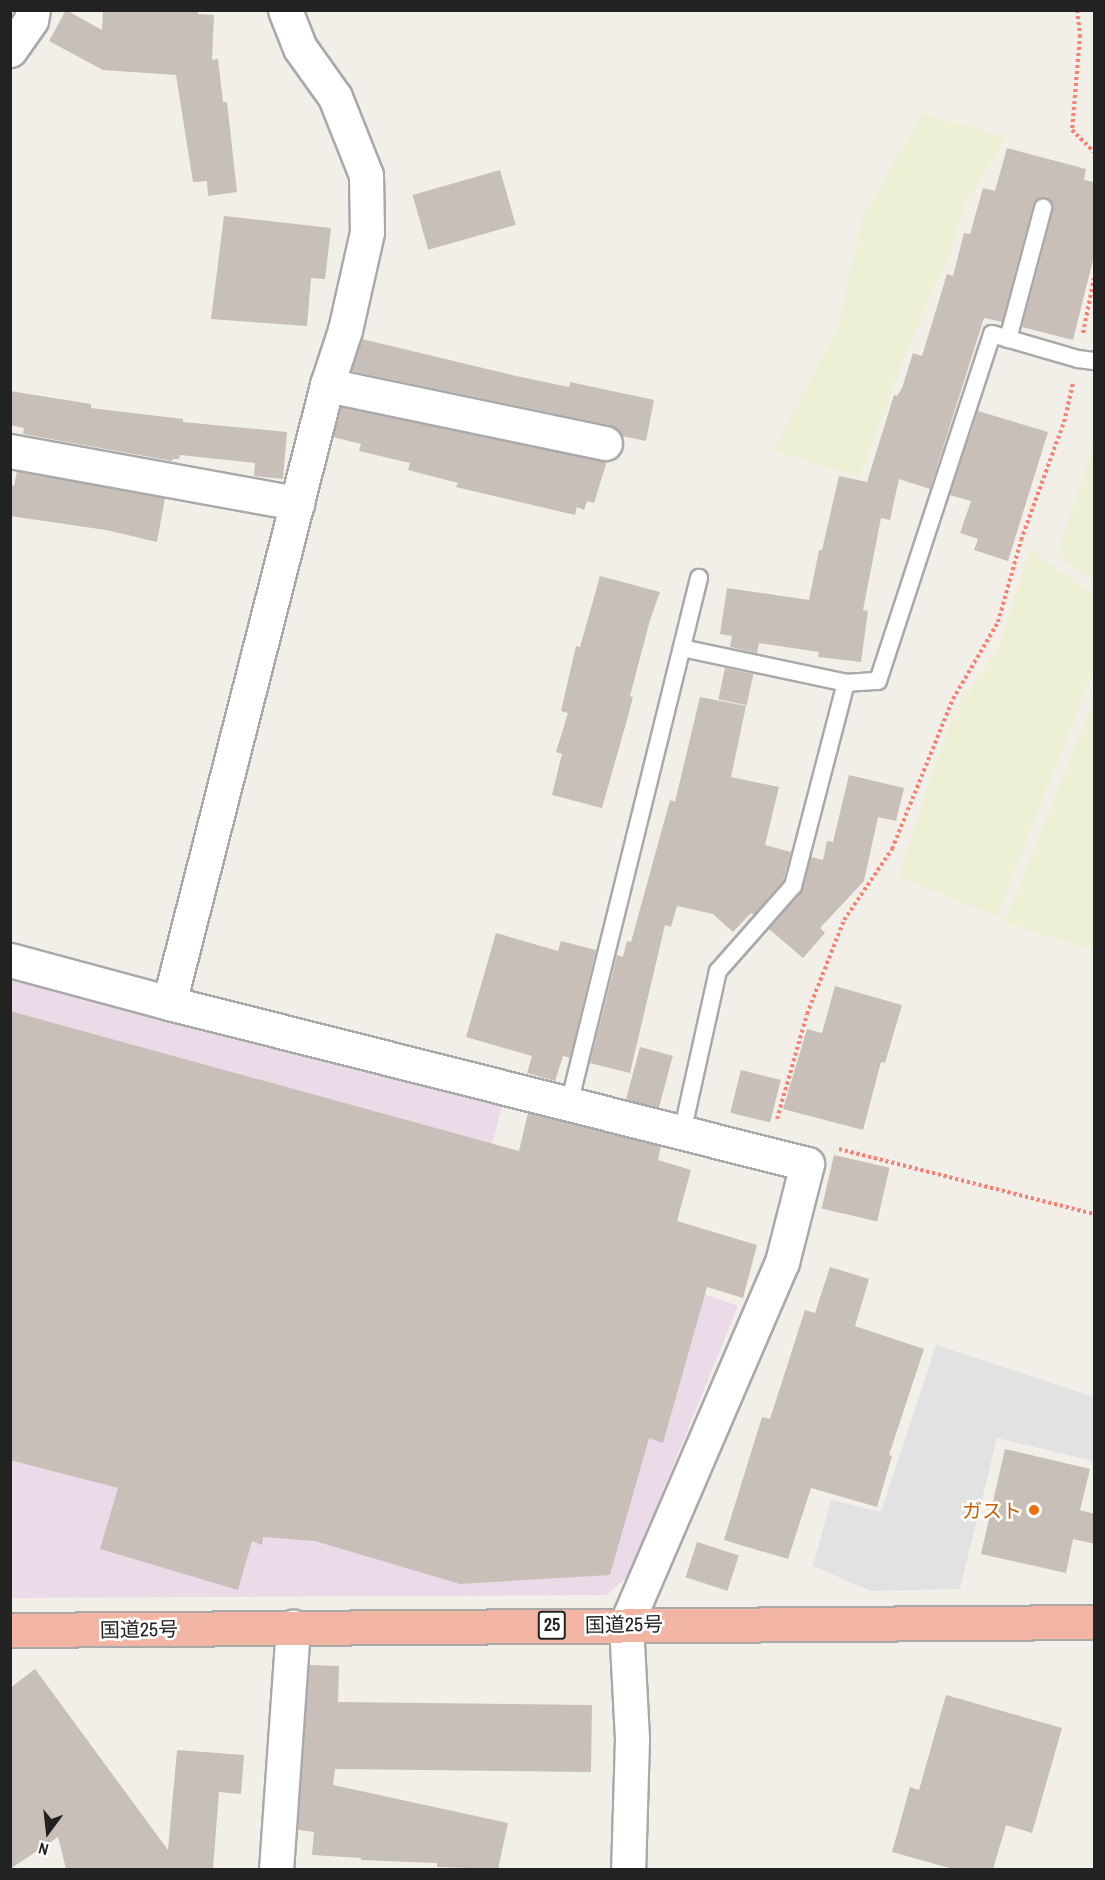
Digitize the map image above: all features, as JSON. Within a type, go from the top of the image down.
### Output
[{"type":"highway","name":"国道25号","points":[[10,1630],[1095,1622]]},
{"type":"street","points":[[10,50],[31,20],[33,10]]},
{"type":"street","points":[[169,1003],[327,385],[345,330],[367,232],[366,175],[335,97],[300,48],[285,10]]},
{"type":"street","points":[[327,385],[605,443]]},
{"type":"street","points":[[10,451],[297,503]]},
{"type":"street","points":[[10,960],[169,1003],[807,1164],[782,1262],[626,1624],[632,1739],[628,1869]]},
{"type":"street","points":[[276,1869],[293,1627]]},
{"type":"lane","points":[[1008,339],[1043,208]]},
{"type":"lane","points":[[682,648],[846,683],[878,681],[992,334],[1086,360]]},
{"type":"lane","points":[[569,1104],[699,578]]},
{"type":"lane","points":[[682,1133],[718,971],[793,886],[846,683]]},
{"type":"path","points":[[1077,10],[1080,35],[1072,130],[1095,152]]},
{"type":"path","points":[[768,1154],[807,1014],[844,920],[892,849],[953,699],[998,622],[1022,540],[1086,360],[1095,278]]},
{"type":"path","points":[[807,1164],[827,1146],[1095,1214]]},
{"type":"shaded area","points":[[10,978],[503,1102],[483,1179],[652,1276],[738,1306],[628,1576],[607,1595],[11,1598]]},
{"type":"shaded area","points":[[936,1345],[1094,1397],[1093,1461],[997,1438],[960,1589],[871,1591],[813,1566],[831,1500],[881,1512]]},
{"type":"green space","points":[[922,113],[1006,137],[964,206],[952,248],[910,343],[860,477],[774,451],[838,325],[862,218]]},
{"type":"green space","points":[[1094,444],[1094,581],[1056,555]]},
{"type":"green space","points":[[1030,550],[1094,594],[1094,669],[997,917],[898,876],[952,715],[998,647]]},
{"type":"green space","points":[[1094,698],[1094,950],[1004,923]]},
{"type":"building","points":[[66,10],[102,30],[103,10],[198,10],[198,14],[214,15],[212,60],[218,59],[223,102],[227,102],[237,192],[208,196],[207,181],[193,182],[176,75],[103,70],[49,41]]},
{"type":"building","points":[[1007,148],[1086,169],[1084,180],[1095,182],[1095,252],[1073,340],[1022,327],[1053,211],[1051,201],[1041,198],[1033,205],[1002,322],[984,318],[930,489],[899,479],[890,520],[881,518],[863,610],[868,611],[861,662],[818,657],[819,652],[759,643],[757,653],[730,647],[732,636],[720,634],[727,588],[809,600],[819,550],[822,550],[839,476],[867,482],[894,395],[897,396],[902,388],[913,353],[922,356],[947,274],[953,276],[964,233],[970,234],[983,188],[995,191]]},
{"type":"building","points":[[500,170],[516,225],[428,250],[413,195]]},
{"type":"building","points":[[224,216],[331,228],[325,279],[311,278],[307,326],[211,319]]},
{"type":"building","points":[[362,339],[516,376],[569,387],[570,382],[654,400],[646,441],[622,436],[617,429],[609,425],[351,371]]},
{"type":"building","points":[[10,391],[91,404],[91,408],[183,419],[183,422],[287,432],[283,479],[254,476],[255,463],[180,455],[179,459],[172,461],[23,434],[24,428],[10,425]]},
{"type":"building","points":[[341,407],[607,461],[594,503],[587,501],[584,510],[577,507],[575,515],[456,487],[458,483],[408,470],[410,463],[359,451],[361,444],[333,437]]},
{"type":"building","points":[[978,411],[1048,432],[1008,561],[974,550],[978,539],[960,533],[971,501],[950,495]]},
{"type":"building","points":[[17,471],[165,498],[157,542],[106,530],[10,516],[10,485],[14,486]]},
{"type":"building","points":[[600,576],[660,592],[650,620],[630,696],[633,697],[602,808],[552,795],[562,754],[556,752],[568,713],[561,711],[576,646],[580,647]]},
{"type":"building","points":[[725,668],[753,674],[747,705],[718,699]]},
{"type":"building","points":[[700,697],[746,706],[731,777],[779,787],[765,845],[791,852],[783,881],[754,915],[751,913],[733,932],[713,914],[677,906],[671,927],[665,925],[630,1073],[590,1063],[617,955],[623,957],[627,941],[631,942],[670,800],[675,802]]},
{"type":"building","points":[[849,775],[904,788],[896,821],[878,817],[864,881],[820,928],[825,933],[803,958],[769,929],[801,893],[811,857],[823,860],[827,841],[833,842]]},
{"type":"building","points":[[496,933],[558,951],[561,941],[596,950],[570,1058],[563,1056],[555,1081],[527,1073],[532,1056],[466,1037]]},
{"type":"building","points":[[835,986],[902,1005],[885,1063],[881,1062],[863,1130],[783,1109],[807,1029],[822,1033]]},
{"type":"building","points":[[10,1011],[519,1151],[528,1113],[661,1146],[658,1160],[691,1170],[677,1221],[757,1245],[743,1298],[707,1287],[663,1443],[649,1438],[610,1575],[460,1584],[315,1541],[263,1537],[262,1545],[252,1541],[238,1590],[100,1549],[118,1488],[10,1460]]},
{"type":"building","points":[[640,1047],[673,1056],[659,1108],[626,1099]]},
{"type":"building","points":[[741,1070],[781,1080],[770,1123],[730,1113]]},
{"type":"building","points":[[834,1155],[890,1168],[877,1221],[822,1209]]},
{"type":"building","points":[[830,1267],[869,1279],[855,1326],[924,1349],[889,1455],[892,1456],[877,1507],[811,1488],[788,1559],[724,1540],[762,1417],[770,1419],[805,1310],[815,1313]]},
{"type":"building","points":[[1005,1449],[1090,1469],[1080,1510],[1095,1514],[1095,1544],[1073,1539],[1066,1573],[981,1554]]},
{"type":"building","points":[[697,1542],[739,1556],[727,1591],[686,1577]]},
{"type":"building","points":[[309,1665],[339,1666],[338,1702],[592,1705],[591,1772],[335,1769],[333,1785],[508,1823],[498,1869],[437,1867],[437,1863],[361,1860],[361,1858],[312,1855],[314,1832],[298,1830]]},
{"type":"building","points":[[35,1669],[168,1850],[177,1750],[244,1755],[241,1794],[219,1792],[213,1869],[66,1869],[58,1837],[10,1869],[10,1688]]},
{"type":"building","points":[[946,1695],[1062,1728],[1032,1833],[1006,1825],[993,1869],[953,1869],[892,1852],[910,1787],[919,1790]]},
{"type":"place","name":"ガスト","points":[[1034,1510]]}]
